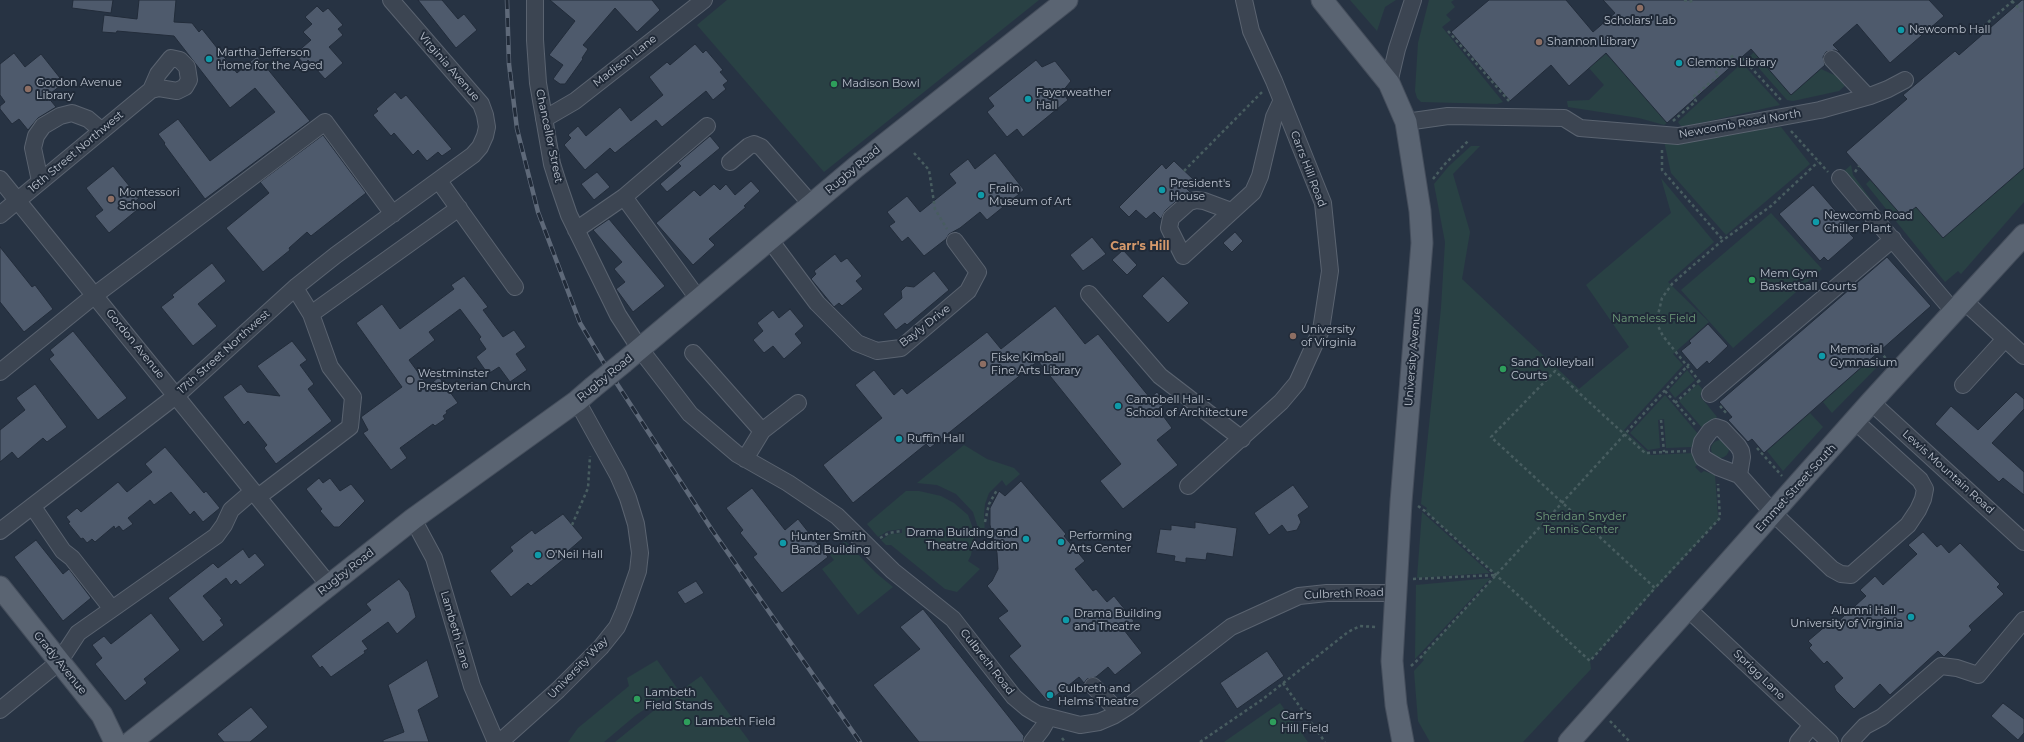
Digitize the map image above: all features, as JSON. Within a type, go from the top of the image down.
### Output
[{"type":"main road","name":"Rugby Road","points":[[131,742],[413,519],[577,401],[887,143],[1068,0]]},
{"type":"main road","name":"University Avenue","points":[[1322,0],[1389,84],[1406,122],[1420,211],[1422,243],[1401,502],[1393,627],[1393,680],[1404,740]]},
{"type":"main road","name":"Emmet Street South","points":[[1569,742],[1872,402],[2024,235]]},
{"type":"main road","name":"Grady Avenue","points":[[0,587],[102,715],[115,742]]},
{"type":"street","name":"Virginia Avenue","points":[[391,0],[480,104],[485,115],[485,136],[480,147],[473,155],[443,177]]},
{"type":"street","name":"Chancellor Street","points":[[536,0],[537,68],[544,118],[558,183],[576,230],[618,315],[640,349]]},
{"type":"street","name":"Madison Lane","points":[[544,118],[575,101],[704,0]]},
{"type":"street","name":"Carrs Hill Road","points":[[1188,486],[1242,439],[1281,402],[1297,383],[1320,330],[1330,271],[1323,203],[1281,102],[1274,81],[1251,31],[1244,0]]},
{"type":"street","points":[[1389,84],[1398,43],[1413,0]]},
{"type":"street","points":[[1832,59],[1867,96]]},
{"type":"street","name":"Newcomb Road North","points":[[1406,122],[1448,116],[1564,118],[1580,128],[1678,136],[1820,110],[1888,89],[1905,80]]},
{"type":"street","name":"16th Street Northwest","points":[[0,215],[151,90]]},
{"type":"street","points":[[1231,211],[1253,192],[1260,176],[1274,116],[1281,102]]},
{"type":"street","points":[[40,182],[33,148],[36,136],[43,126],[60,116],[72,113],[88,119],[101,130]]},
{"type":"street","points":[[0,372],[95,295],[325,122],[393,214]]},
{"type":"street","points":[[576,230],[624,197],[706,126]]},
{"type":"street","points":[[730,162],[749,146],[754,144],[761,147],[812,205]]},
{"type":"street","points":[[443,177],[459,208],[515,288]]},
{"type":"street","name":"17th Street Northwest","points":[[0,531],[177,395],[295,288],[336,255],[443,177]]},
{"type":"street","points":[[1840,178],[1893,239],[1959,306],[2006,339],[2024,356]]},
{"type":"street","name":"Gordon Avenue","points":[[0,179],[177,395],[329,585]]},
{"type":"street","points":[[624,197],[699,300]]},
{"type":"street","points":[[311,314],[459,208]]},
{"type":"street","points":[[1710,394],[1893,239]]},
{"type":"street","name":"Bayly Drive","points":[[770,240],[817,304],[857,343],[877,351],[901,348],[968,292],[978,272],[955,241]]},
{"type":"street","points":[[0,710],[59,662],[78,633],[216,536],[232,510],[350,427],[353,396],[330,367],[311,314],[295,288]]},
{"type":"street","points":[[1089,294],[1160,376],[1242,439]]},
{"type":"street","points":[[1963,384],[2006,339]]},
{"type":"street","name":"Culbreth Road","points":[[640,349],[690,414],[737,454],[788,483],[837,516],[893,571],[953,619],[1014,697],[1037,714],[1080,725],[1099,722],[1119,712],[1231,627],[1298,596],[1327,593],[1395,593]]},
{"type":"street","points":[[693,353],[762,431]]},
{"type":"street","name":"University Way","points":[[500,742],[558,690],[601,647],[617,627],[638,570],[640,553],[636,524],[628,498],[618,475],[577,401]]},
{"type":"street","name":"Lewis Mountain Road","points":[[1872,402],[2024,542]]},
{"type":"street","points":[[745,459],[762,431],[798,403]]},
{"type":"street","points":[[1739,475],[1742,451],[1722,429],[1716,427],[1705,437],[1702,442],[1700,451],[1703,458],[1718,467],[1739,475],[1773,513],[1832,568],[1841,574],[1851,575],[1908,525],[1918,510],[1923,499],[1925,489],[1920,480],[1855,421]]},
{"type":"street","points":[[33,506],[63,551],[72,558],[112,609]]},
{"type":"street","name":"Lambeth Lane","points":[[413,519],[434,558],[472,686],[496,742]]},
{"type":"street","name":"Sprigg Lane","points":[[1688,609],[1830,742]]},
{"type":"street","points":[[1850,742],[1866,726],[1882,717],[1941,666],[1957,668],[1978,675],[2024,620]]},
{"type":"street","points":[[1093,686],[1119,712]]},
{"type":"street","points":[[1032,742],[1052,718]]},
{"type":"street","points":[[1046,742],[1052,734],[1052,718]]},
{"type":"street","points":[[1798,742],[1812,725]]},
{"type":"path","points":[[1684,0],[1689,2],[1695,0]]},
{"type":"path","points":[[1979,30],[2013,1],[2024,14]]},
{"type":"path","points":[[1448,31],[1509,101],[1506,104]]},
{"type":"path","points":[[1668,124],[1696,101],[1693,97],[1719,75],[1715,71],[1735,54]]},
{"type":"path","points":[[1742,58],[1784,104]]},
{"type":"path","points":[[1184,171],[1274,81]]},
{"type":"path","points":[[1410,666],[1625,435],[1688,365],[1663,336],[1658,326],[1658,314],[1662,298],[1677,279],[1723,240],[1771,206],[1818,162],[1786,125]]},
{"type":"path","points":[[1432,181],[1444,165],[1468,141]]},
{"type":"path","points":[[914,153],[929,170],[935,209],[955,241]]},
{"type":"path","points":[[1662,153],[1662,170],[1723,240]]},
{"type":"path","points":[[1655,588],[1491,437],[1555,370],[1645,453],[1679,451]]},
{"type":"path","points":[[1665,391],[1705,437]]},
{"type":"path","points":[[1661,420],[1664,452]]},
{"type":"path","points":[[572,525],[588,488],[590,474],[589,450]]},
{"type":"path","points":[[1401,502],[1420,507],[1425,511],[1590,661],[1720,518],[1718,467]]},
{"type":"path","points":[[985,522],[989,504],[996,490]]},
{"type":"path","points":[[878,540],[889,533],[901,531]]},
{"type":"path","points":[[1200,742],[1283,683],[1354,629],[1360,626],[1393,627]]},
{"type":"path","points":[[1283,683],[1325,742]]},
{"type":"path","points":[[1609,721],[1630,742]]},
{"type":"path","points":[[1062,738],[1065,742]]},
{"type":"green space","name":"Madison Bowl","points":[[727,0],[1039,0],[824,172],[697,25]]},
{"type":"green space","points":[[1350,0],[1396,0],[1385,7],[1377,31]]},
{"type":"green space","points":[[1429,0],[1454,0],[1451,2],[1455,7],[1446,15],[1451,20],[1442,27],[1503,102],[1497,104],[1421,102],[1417,98],[1415,91],[1418,43]]},
{"type":"green space","points":[[1754,52],[1791,95],[1821,69],[1843,79],[1847,84],[1839,91],[1793,101],[1787,100],[1749,57]]},
{"type":"green space","points":[[1606,54],[1667,123],[1664,125],[1639,118],[1568,107],[1567,101],[1589,100],[1604,85],[1589,68]]},
{"type":"green space","points":[[1742,63],[1780,105],[1683,127],[1680,125],[1678,122],[1681,119]]},
{"type":"green space","points":[[1781,127],[1810,164],[1726,235],[1671,173],[1664,141]]},
{"type":"green space","name":"Sheridan Snyder Tennis Center","points":[[1471,146],[1480,146],[1453,174],[1470,232],[1462,279],[1579,389],[1629,347],[1586,285],[1671,213],[1661,178],[1714,242],[1668,282],[1709,322],[1673,354],[1683,365],[1624,430],[1651,455],[1694,453],[1698,464],[1695,467],[1701,473],[1704,471],[1715,475],[1718,516],[1720,518],[1590,661],[1591,669],[1523,742],[1430,742],[1418,721],[1414,671],[1424,660],[1421,657],[1496,575],[1425,511],[1427,508],[1421,504],[1441,308],[1445,242],[1434,184],[1449,166]]},
{"type":"green space","points":[[1851,165],[1853,175],[1888,223],[1843,172]]},
{"type":"green space","points":[[2024,168],[2024,202],[1961,274],[1958,271],[1945,282],[1866,184],[1870,180],[1903,217],[1916,207],[1943,238]]},
{"type":"green space","name":"Mem Gym Basketball Courts","points":[[1771,213],[1822,269],[1733,348],[1681,290]]},
{"type":"green space","points":[[1873,357],[1879,365],[1832,413],[1823,402]]},
{"type":"green space","points":[[1687,370],[1695,380],[1675,398],[1669,390]]},
{"type":"green space","points":[[1698,384],[1705,392],[1700,396],[1717,417],[1704,430],[1679,401]]},
{"type":"green space","points":[[1665,395],[1698,434],[1692,447],[1666,448],[1664,419],[1658,420],[1660,448],[1648,450],[1630,433]]},
{"type":"green space","points":[[1810,413],[1823,427],[1783,471],[1767,451]]},
{"type":"green space","points":[[1720,440],[1726,443],[1729,449],[1726,455],[1720,458],[1714,455],[1711,449],[1714,443]]},
{"type":"green space","points":[[964,445],[987,459],[1014,468],[1020,474],[1006,486],[1002,480],[989,493],[985,504],[985,534],[980,534],[973,512],[956,494],[937,485],[917,483]]},
{"type":"green space","points":[[906,491],[919,491],[941,496],[954,503],[968,515],[974,531],[974,539],[971,555],[968,561],[980,569],[957,592],[945,589],[891,545],[886,545],[881,540],[890,534],[902,533],[902,529],[888,531],[878,537],[867,524]]},
{"type":"green space","points":[[1422,512],[1490,573],[1417,578]]},
{"type":"green space","points":[[845,541],[876,573],[893,587],[858,615],[822,569],[834,560],[830,555]]},
{"type":"green space","points":[[1491,578],[1415,659],[1416,585]]},
{"type":"green space","name":"Lambeth Field Stands","points":[[657,660],[677,688],[636,715],[604,742],[568,742],[578,728],[629,686],[627,678]]},
{"type":"green space","name":"Lambeth Field","points":[[701,676],[750,742],[615,742],[657,708]]},
{"type":"green space","name":"Carr's Hill Field","points":[[1280,703],[1308,742],[1224,742]]},
{"type":"building","points":[[73,0],[113,0],[111,13],[72,8]]},
{"type":"building","points":[[139,0],[176,0],[174,22],[192,23],[199,32],[202,29],[237,73],[257,56],[310,121],[205,199],[158,134],[178,119],[210,161],[275,112],[255,88],[230,108],[174,36],[117,31],[116,33],[102,32],[104,15],[137,19]]},
{"type":"building","points":[[418,0],[442,0],[458,19],[464,14],[477,30],[456,48]]},
{"type":"building","points":[[550,0],[652,0],[660,10],[637,32],[615,8],[583,45],[588,49],[582,58],[583,59],[565,84],[560,84],[553,79],[563,65],[549,55],[575,21]]},
{"type":"building","points":[[1489,0],[1566,0],[1593,32],[1615,13],[1603,0],[1929,0],[1944,16],[1890,63],[1857,24],[1833,45],[1840,52],[1834,50],[1826,52],[1823,57],[1825,65],[1791,95],[1751,49],[1667,123],[1606,53],[1569,86],[1551,65],[1510,101],[1451,32]]},
{"type":"building","points":[[2022,0],[2024,0],[2024,168],[1943,238],[1916,207],[1903,217],[1846,152],[1907,99],[1903,95],[1955,51],[1959,55]]},
{"type":"building","points":[[317,6],[323,12],[328,8],[343,25],[338,29],[343,35],[329,47],[343,63],[325,79],[308,60],[304,64],[295,54],[311,40],[303,32],[312,24],[305,17]]},
{"type":"building","points":[[695,44],[703,53],[706,50],[723,70],[720,72],[728,81],[723,85],[726,89],[713,100],[706,91],[662,127],[656,120],[615,153],[610,148],[585,170],[564,145],[571,138],[568,135],[578,126],[586,136],[620,107],[631,121],[663,95],[649,77],[667,62],[670,65]]},
{"type":"building","name":"Gordon Avenue Library","points":[[14,53],[25,67],[41,54],[64,83],[47,96],[56,107],[38,118],[28,130],[19,119],[12,124],[0,109],[0,106],[5,102],[0,95],[0,64]]},
{"type":"building","name":"Fayerweather Hall","points":[[1036,60],[1042,67],[1055,61],[1071,81],[1062,92],[1068,100],[1023,137],[1017,129],[1007,137],[987,112],[994,106],[988,98]]},
{"type":"building","points":[[395,92],[401,99],[406,95],[452,149],[442,156],[438,152],[427,161],[418,150],[413,155],[394,133],[391,136],[373,115],[378,111],[376,109]]},
{"type":"building","points":[[323,135],[366,193],[311,236],[307,232],[289,248],[290,250],[263,272],[226,228],[269,193],[260,182]]},
{"type":"building","points":[[710,136],[720,148],[667,192],[660,184],[681,166],[678,163]]},
{"type":"building","points":[[995,153],[1024,190],[987,220],[980,212],[960,228],[949,234],[946,239],[924,256],[908,237],[902,242],[889,226],[895,222],[887,212],[907,196],[920,212],[956,183],[949,174],[968,159],[975,169]]},
{"type":"building","name":"President's House","points":[[1174,161],[1194,180],[1186,188],[1190,192],[1183,195],[1165,211],[1161,219],[1154,212],[1146,219],[1136,210],[1129,217],[1119,207],[1162,164],[1166,169]]},
{"type":"building","points":[[113,166],[139,198],[132,204],[137,210],[109,233],[95,216],[103,210],[86,188]]},
{"type":"building","points":[[597,172],[610,187],[594,200],[581,184]]},
{"type":"building","points":[[751,181],[760,191],[744,206],[746,207],[709,239],[715,245],[693,265],[656,223],[694,190],[700,196],[714,184],[720,190],[726,184],[735,195]]},
{"type":"building","name":"Newcomb Road Chiller Plant","points":[[1813,185],[1853,231],[1850,234],[1854,238],[1828,261],[1824,257],[1820,261],[1779,214]]},
{"type":"building","points":[[609,219],[665,286],[633,312],[616,289],[625,282],[614,269],[622,262],[593,230]]},
{"type":"building","points":[[1235,232],[1243,241],[1232,252],[1223,243]]},
{"type":"building","points":[[1092,237],[1106,254],[1083,271],[1070,255]]},
{"type":"building","points":[[0,247],[32,287],[35,285],[53,309],[24,332],[0,302]]},
{"type":"building","points":[[1123,250],[1137,265],[1127,275],[1112,260]]},
{"type":"building","points":[[835,254],[841,262],[847,258],[862,276],[856,281],[863,289],[842,306],[839,303],[834,307],[811,279],[816,274],[814,271]]},
{"type":"building","name":"Memorial Gymnasium","points":[[1887,257],[1931,306],[1764,453],[1752,439],[1748,442],[1728,420],[1732,417],[1719,402]]},
{"type":"building","points":[[212,263],[226,281],[198,304],[217,326],[193,346],[161,307],[174,297],[172,295]]},
{"type":"building","points":[[934,271],[949,290],[907,325],[905,323],[896,330],[883,314],[902,298],[901,291],[906,286],[914,287]]},
{"type":"building","name":"Westminster Presbyterian Church","points":[[464,276],[488,307],[483,310],[503,337],[514,330],[526,347],[516,354],[527,370],[510,382],[499,367],[488,374],[476,357],[486,349],[479,339],[481,337],[460,309],[429,332],[435,340],[409,360],[428,386],[439,377],[458,403],[446,411],[447,413],[443,416],[445,419],[435,426],[433,424],[400,448],[407,458],[391,470],[363,433],[368,430],[361,417],[402,387],[356,323],[382,304],[400,329],[454,289],[451,285]]},
{"type":"building","points":[[1163,276],[1189,303],[1168,323],[1142,296]]},
{"type":"building","name":"Campbell Hall - School of Architecture","points":[[1055,306],[1085,344],[1098,334],[1150,398],[1157,392],[1166,403],[1158,409],[1172,428],[1157,440],[1178,465],[1123,509],[1100,481],[1121,464],[1038,361],[930,448],[926,444],[853,503],[823,465],[882,418],[855,385],[874,370],[894,395],[902,388],[907,394],[987,332],[1001,349]]},
{"type":"building","points":[[790,309],[804,326],[795,334],[802,343],[784,359],[773,346],[764,353],[753,340],[763,331],[757,323],[773,310],[779,318]]},
{"type":"building","points":[[1708,324],[1728,346],[1709,364],[1707,361],[1697,370],[1681,351],[1691,343],[1689,341]]},
{"type":"building","points":[[73,331],[127,398],[98,420],[49,359],[54,355],[50,350]]},
{"type":"building","points":[[292,341],[307,360],[300,365],[314,384],[308,389],[332,421],[276,464],[264,448],[267,445],[248,421],[244,425],[223,397],[241,384],[247,392],[280,396],[257,366]]},
{"type":"building","points":[[35,384],[67,427],[47,442],[43,438],[18,459],[12,452],[0,462],[0,430],[25,410],[16,398]]},
{"type":"building","points":[[2016,392],[2024,399],[2024,409],[1992,443],[2024,472],[2024,495],[2003,478],[1999,482],[1935,424],[1951,406],[1978,430]]},
{"type":"building","points":[[165,447],[204,493],[206,491],[220,508],[203,522],[194,511],[190,515],[171,492],[154,505],[150,500],[128,518],[133,524],[123,531],[119,526],[115,529],[114,526],[95,542],[92,539],[87,543],[83,538],[81,539],[68,523],[70,522],[66,517],[77,508],[81,512],[118,482],[127,492],[152,472],[145,464]]},
{"type":"building","points":[[319,478],[323,483],[330,478],[340,491],[351,484],[365,501],[339,527],[334,527],[320,511],[322,509],[306,489]]},
{"type":"building","name":"Drama Building and Theatre","points":[[1021,481],[1066,534],[1064,536],[1085,561],[1075,569],[1093,591],[1096,589],[1107,602],[1114,596],[1134,621],[1124,630],[1142,653],[1115,675],[1108,667],[1096,677],[1087,679],[1084,683],[1079,677],[1048,702],[1009,656],[1021,646],[998,618],[1008,611],[987,586],[992,581],[998,569],[997,553],[990,525],[990,508],[999,491],[1005,496]]},
{"type":"building","points":[[1293,485],[1309,507],[1298,515],[1301,522],[1297,530],[1287,532],[1282,525],[1269,535],[1254,513]]},
{"type":"building","name":"Hunter Smith Band Building","points":[[752,488],[785,530],[798,519],[828,557],[782,593],[753,557],[757,554],[740,533],[743,530],[726,508]]},
{"type":"building","name":"O'Neil Hall","points":[[563,514],[583,538],[568,551],[570,554],[531,586],[528,583],[511,597],[490,571],[513,551],[510,547],[532,530],[535,534]]},
{"type":"building","points":[[1195,522],[1237,528],[1233,557],[1207,553],[1206,560],[1186,558],[1186,563],[1174,561],[1175,556],[1156,553],[1160,529],[1171,530],[1171,525],[1195,528]]},
{"type":"building","name":"Alumni Hall - University of Virginia","points":[[1923,532],[1937,547],[1941,544],[1949,553],[1960,543],[2000,584],[1997,587],[2004,594],[1969,626],[1972,630],[1944,657],[1938,651],[1890,695],[1880,684],[1854,709],[1836,691],[1834,686],[1843,678],[1827,661],[1824,664],[1809,648],[1812,645],[1808,641],[1831,622],[1834,625],[1866,596],[1860,590],[1875,576],[1883,585],[1917,554],[1908,545]]},
{"type":"building","points":[[36,540],[63,574],[69,569],[91,598],[63,621],[14,557]]},
{"type":"building","points":[[243,549],[249,558],[255,553],[265,565],[240,585],[236,580],[231,585],[226,578],[203,596],[222,619],[220,620],[224,625],[203,642],[168,598],[213,563],[218,568]]},
{"type":"building","points":[[399,579],[409,592],[416,617],[397,634],[388,622],[362,641],[368,649],[364,651],[365,653],[331,677],[322,666],[320,668],[311,656],[371,610],[366,604]]},
{"type":"building","points":[[696,581],[704,593],[685,604],[677,592]]},
{"type":"building","points":[[923,609],[1024,736],[1023,742],[919,742],[873,685],[920,649],[900,627]]},
{"type":"building","points":[[151,613],[180,650],[144,679],[147,683],[125,701],[95,664],[102,658],[92,645],[104,636],[111,644]]},
{"type":"building","points":[[1267,651],[1284,676],[1237,709],[1220,683]]},
{"type":"building","points":[[427,660],[439,697],[418,710],[429,742],[383,742],[383,740],[404,732],[388,685]]},
{"type":"building","points":[[2003,703],[2024,719],[2024,733],[2018,740],[1991,716]]},
{"type":"building","points":[[251,707],[268,727],[250,742],[224,742],[217,734]]},
{"type":"railway","points":[[507,0],[509,64],[517,129],[538,212],[580,323],[610,373],[712,530],[860,742]]},
{"type":"place","name":"Scholars' Lab","points":[[1640,8]]},
{"type":"place","name":"Newcomb Hall","points":[[1901,30]]},
{"type":"place","name":"Shannon Library","points":[[1539,42]]},
{"type":"place","name":"Martha Jefferson Home for the Aged","points":[[209,59]]},
{"type":"place","name":"Clemons Library","points":[[1679,63]]},
{"type":"place","name":"Madison Bowl","points":[[834,84]]},
{"type":"place","name":"Gordon Avenue Library","points":[[28,89]]},
{"type":"place","name":"Fayerweather Hall","points":[[1028,99]]},
{"type":"place","name":"President's House","points":[[1162,190]]},
{"type":"place","name":"Fralin Museum of Art","points":[[981,195]]},
{"type":"place","name":"Montessori School","points":[[111,199]]},
{"type":"place","name":"Newcomb Road Chiller Plant","points":[[1816,222]]},
{"type":"place","name":"Mem Gym Basketball Courts","points":[[1752,280]]},
{"type":"place","name":"University of Virginia","points":[[1293,336]]},
{"type":"place","name":"Memorial Gymnasium","points":[[1822,356]]},
{"type":"place","name":"Fiske Kimball Fine Arts Library","points":[[983,364]]},
{"type":"place","name":"Sand Volleyball Courts","points":[[1503,369]]},
{"type":"place","name":"Westminster Presbyterian Church","points":[[410,380]]},
{"type":"place","name":"Campbell Hall - School of Architecture","points":[[1118,406]]},
{"type":"place","name":"Ruffin Hall","points":[[899,439]]},
{"type":"place","name":"Drama Building and Theatre Addition","points":[[1026,539]]},
{"type":"place","name":"Performing Arts Center","points":[[1061,542]]},
{"type":"place","name":"Hunter Smith Band Building","points":[[783,543]]},
{"type":"place","name":"O'Neil Hall","points":[[538,555]]},
{"type":"place","name":"Alumni Hall - University of Virginia","points":[[1911,617]]},
{"type":"place","name":"Drama Building and Theatre","points":[[1066,620]]},
{"type":"place","name":"Culbreth and Helms Theatre","points":[[1050,695]]},
{"type":"place","name":"Lambeth Field Stands","points":[[637,699]]},
{"type":"place","name":"Lambeth Field","points":[[687,722]]},
{"type":"place","name":"Carr's Hill Field","points":[[1273,722]]},
{"type":"district","name":"Carr's Hill","points":[[1140,246]]},
{"type":"park label","name":"Nameless Field","points":[[1654,319]]}]
